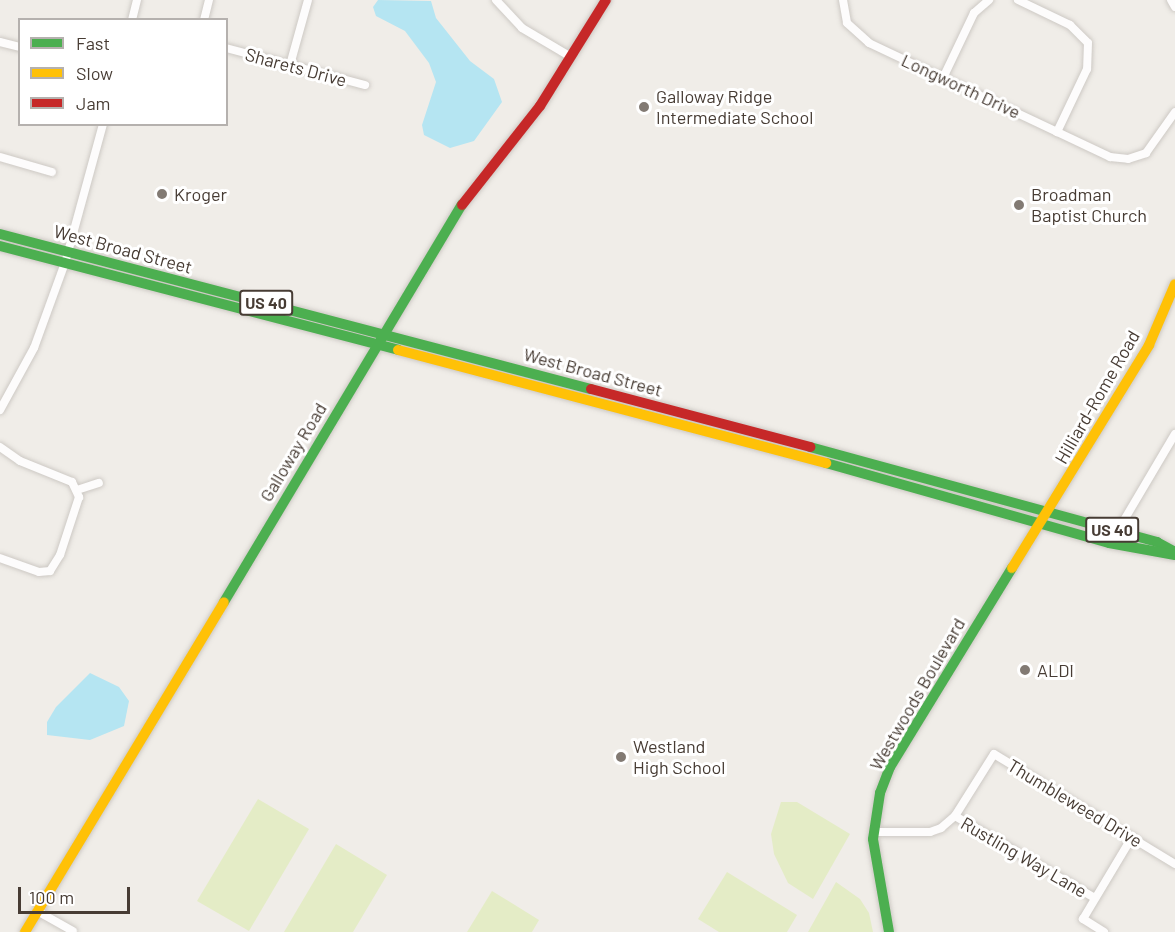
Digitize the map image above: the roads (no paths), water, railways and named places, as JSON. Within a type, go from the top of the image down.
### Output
[{"type":"main road","name":"Galloway Road","points":[[25,932],[465,199],[540,106],[606,0]]},
{"type":"main road","name":"West Broad Street","points":[[0,234],[1157,542],[1175,553]]},
{"type":"main road","name":"West Broad Street","points":[[0,246],[1155,554],[1175,553]]},
{"type":"main road","name":"Hilliard-Rome Road","points":[[1041,524],[1149,345],[1175,284]]},
{"type":"main road","name":"Westwoods Boulevard","points":[[889,932],[876,870],[874,832],[880,793],[890,767],[1041,524]]},
{"type":"street","points":[[132,18],[137,0]]},
{"type":"street","points":[[204,18],[209,0]]},
{"type":"street","points":[[290,65],[308,0]]},
{"type":"street","points":[[496,0],[522,28],[571,57]]},
{"type":"street","name":"Longworth Drive","points":[[843,0],[847,23],[860,38],[1101,153],[1128,159],[1146,153],[1175,112]]},
{"type":"street","points":[[1018,0],[1070,25],[1088,43],[1087,69],[1057,132]]},
{"type":"street","points":[[1171,0],[1175,7]]},
{"type":"street","points":[[943,78],[974,13],[988,1]]},
{"type":"street","points":[[0,42],[18,46]]},
{"type":"street","name":"Sharets Drive","points":[[228,49],[365,85]]},
{"type":"street","points":[[0,410],[34,348],[65,263],[102,126]]},
{"type":"street","points":[[0,157],[52,172]]},
{"type":"street","points":[[1117,532],[1175,434]]},
{"type":"street","points":[[0,447],[20,461],[72,482],[77,490],[78,504],[50,571],[39,572],[0,558]]},
{"type":"street","points":[[77,490],[99,483]]},
{"type":"street","name":"Thumbleweed Drive","points":[[955,816],[991,755],[996,754],[1175,864]]},
{"type":"street","name":"Rustling Way Lane","points":[[874,832],[930,832],[955,816],[1095,898],[1083,919],[1104,932]]},
{"type":"street","points":[[1095,898],[1132,837]]},
{"type":"street","points":[[37,911],[73,931]]},
{"type":"water","points":[[378,0],[431,1],[436,18],[470,61],[494,79],[502,102],[474,141],[450,148],[424,135],[422,125],[436,82],[429,63],[405,31],[376,16],[373,7]]},
{"type":"water","points":[[90,673],[119,687],[129,701],[124,726],[90,740],[47,735],[47,722],[56,707]]},
{"type":"place","name":"Galloway Ridge Intermediate School","points":[[644,107]]},
{"type":"place","name":"Kroger","points":[[162,194]]},
{"type":"place","name":"Broadman Baptist Church","points":[[1019,205]]},
{"type":"place","name":"ALDI","points":[[1025,670]]},
{"type":"place","name":"Westland High School","points":[[621,757]]}]
